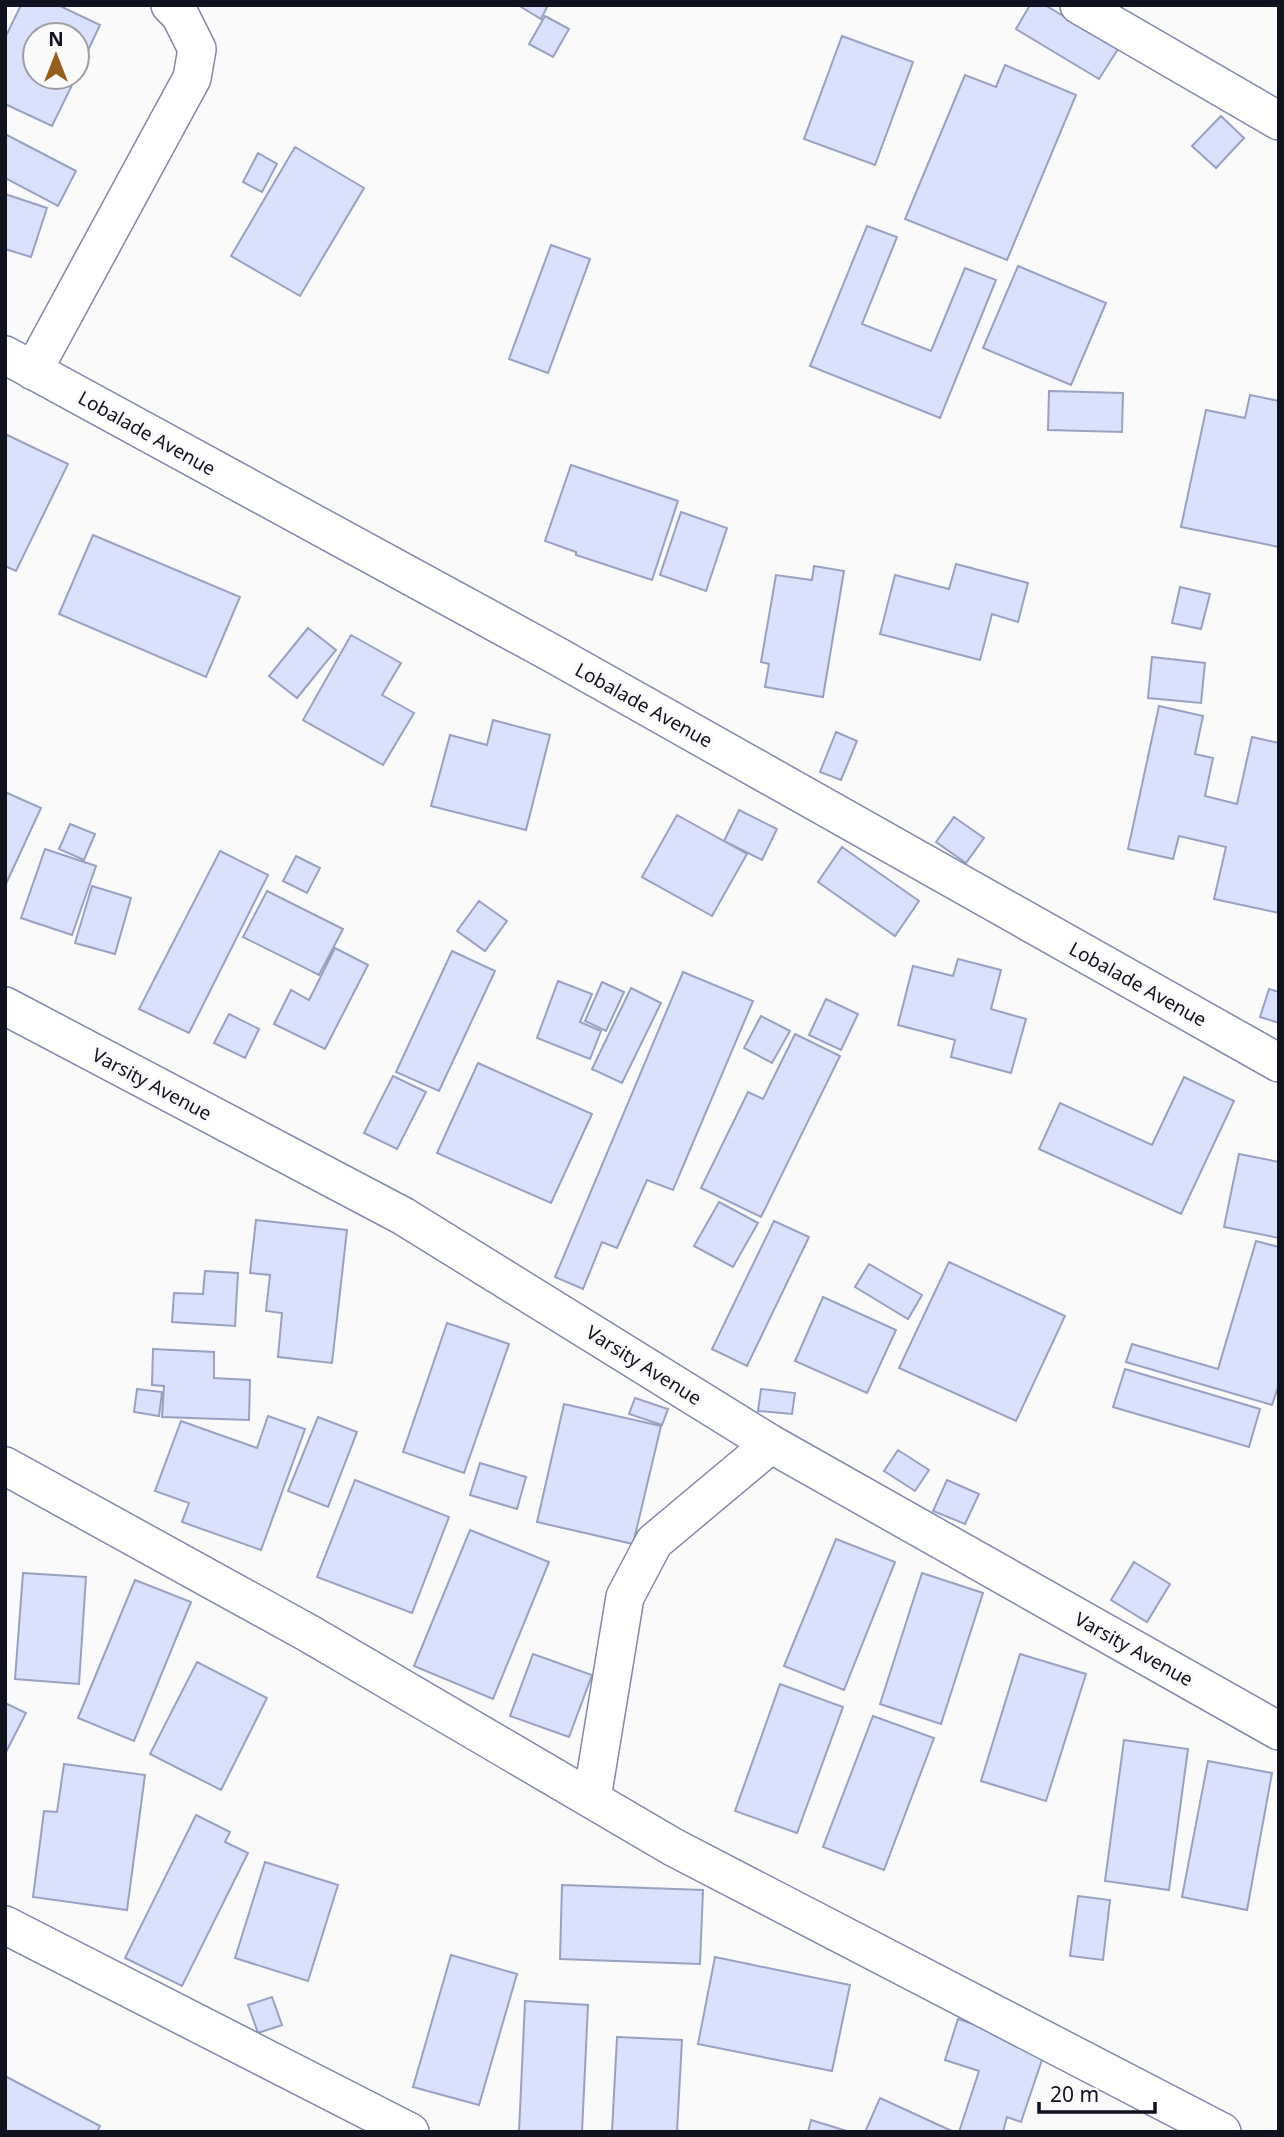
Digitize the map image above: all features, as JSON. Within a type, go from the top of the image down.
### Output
[{"type":"street","points":[[19,363],[192,78],[197,49],[180,15],[170,5]]},
{"type":"street","points":[[1079,5],[1279,121]]},
{"type":"street","name":"Lobalade Avenue","points":[[19,363],[557,656],[1279,1063]]},
{"type":"street","name":"Varsity Avenue","points":[[5,1006],[402,1216],[771,1444],[1279,1731]]},
{"type":"street","points":[[592,1798],[625,1597],[654,1542],[771,1444]]},
{"type":"street","points":[[5,1466],[308,1633],[673,1847],[1223,2132]]},
{"type":"street","points":[[5,1925],[410,2132]]},
{"type":"building","points":[[21,5],[58,5],[100,25],[91,44],[91,21],[21,21],[21,91],[69,91],[52,126],[5,104],[5,38]]},
{"type":"building","points":[[518,5],[548,5],[541,19]]},
{"type":"building","points":[[1030,5],[1045,5],[1118,49],[1099,79],[1016,29]]},
{"type":"building","points":[[545,16],[569,29],[553,57],[529,44]]},
{"type":"building","points":[[842,36],[913,62],[875,165],[804,139]]},
{"type":"building","points":[[1005,65],[1076,95],[1007,260],[905,219],[965,75],[996,87]]},
{"type":"building","points":[[1221,116],[1244,138],[1216,168],[1192,146]]},
{"type":"building","points":[[5,134],[76,171],[58,206],[5,178]]},
{"type":"building","points":[[295,147],[364,188],[300,296],[231,256]]},
{"type":"building","points":[[258,153],[277,164],[262,192],[243,182]]},
{"type":"building","points":[[5,194],[47,208],[31,257],[5,249]]},
{"type":"building","points":[[867,226],[897,237],[862,324],[931,351],[965,268],[996,280],[940,418],[810,366]]},
{"type":"building","points":[[551,245],[590,259],[548,373],[509,359]]},
{"type":"building","points":[[1018,266],[1106,303],[1071,385],[983,348]]},
{"type":"building","points":[[1049,391],[1123,393],[1122,432],[1048,430]]},
{"type":"building","points":[[1250,395],[1279,401],[1279,547],[1181,527],[1206,410],[1245,418]]},
{"type":"building","points":[[5,434],[68,464],[16,571],[5,566]]},
{"type":"building","points":[[571,465],[678,501],[652,580],[576,555],[576,552],[545,541]]},
{"type":"building","points":[[681,512],[727,528],[706,591],[660,575]]},
{"type":"building","points":[[93,535],[240,597],[206,677],[59,614]]},
{"type":"building","points":[[956,564],[1028,583],[1018,622],[992,614],[980,660],[880,634],[895,575],[949,589]]},
{"type":"building","points":[[814,566],[844,571],[823,697],[765,687],[769,664],[761,662],[776,575],[812,580]]},
{"type":"building","points":[[1180,587],[1210,594],[1201,629],[1172,623]]},
{"type":"building","points":[[308,628],[336,650],[297,698],[269,676]]},
{"type":"building","points":[[351,635],[401,663],[382,695],[414,713],[383,765],[303,720]]},
{"type":"building","points":[[1152,657],[1205,663],[1201,703],[1148,698]]},
{"type":"building","points":[[1159,706],[1203,716],[1195,754],[1213,758],[1205,796],[1237,804],[1252,737],[1279,743],[1279,913],[1214,899],[1226,847],[1179,836],[1173,859],[1128,849]]},
{"type":"building","points":[[493,720],[550,735],[526,830],[431,806],[450,735],[487,745]]},
{"type":"building","points":[[836,732],[857,741],[841,780],[820,772]]},
{"type":"building","points":[[5,792],[41,808],[5,886]]},
{"type":"building","points":[[739,810],[777,829],[762,860],[724,841]]},
{"type":"building","points":[[677,815],[747,854],[712,916],[642,877]]},
{"type":"building","points":[[954,817],[984,838],[966,863],[936,842]]},
{"type":"building","points":[[70,824],[95,834],[84,860],[59,849]]},
{"type":"building","points":[[842,847],[919,901],[895,936],[818,882]]},
{"type":"building","points":[[45,849],[96,866],[72,935],[21,918]]},
{"type":"building","points":[[220,851],[268,875],[189,1033],[139,1009]]},
{"type":"building","points":[[296,856],[320,868],[307,893],[283,881]]},
{"type":"building","points":[[92,886],[131,898],[115,954],[75,943]]},
{"type":"building","points":[[267,891],[343,929],[319,975],[243,937]]},
{"type":"building","points":[[479,901],[507,921],[485,951],[457,931]]},
{"type":"building","points":[[335,948],[368,965],[325,1049],[274,1024],[291,990],[309,1000]]},
{"type":"building","points":[[452,951],[495,971],[439,1091],[396,1072]]},
{"type":"building","points":[[958,959],[1001,970],[991,1009],[1026,1019],[1011,1073],[951,1057],[955,1040],[898,1025],[913,966],[953,976]]},
{"type":"building","points":[[683,972],[753,1001],[673,1190],[647,1180],[617,1248],[602,1242],[583,1289],[555,1277]]},
{"type":"building","points":[[558,981],[592,994],[580,1022],[601,1031],[590,1059],[537,1038]]},
{"type":"building","points":[[602,982],[624,992],[606,1031],[585,1021]]},
{"type":"building","points":[[631,988],[661,1003],[622,1083],[592,1069]]},
{"type":"building","points":[[1269,989],[1279,992],[1279,1023],[1260,1017]]},
{"type":"building","points":[[826,999],[858,1014],[841,1050],[809,1035]]},
{"type":"building","points":[[229,1014],[259,1029],[245,1058],[214,1043]]},
{"type":"building","points":[[761,1016],[790,1031],[772,1063],[744,1048]]},
{"type":"building","points":[[795,1034],[840,1056],[761,1217],[701,1188],[748,1092],[763,1099]]},
{"type":"building","points":[[478,1063],[592,1114],[551,1203],[437,1153]]},
{"type":"building","points":[[393,1076],[426,1092],[397,1149],[364,1133]]},
{"type":"building","points":[[1184,1077],[1234,1101],[1181,1214],[1039,1149],[1060,1103],[1152,1145]]},
{"type":"building","points":[[1239,1154],[1279,1162],[1279,1238],[1224,1227]]},
{"type":"building","points":[[719,1202],[758,1223],[733,1267],[694,1246]]},
{"type":"building","points":[[256,1220],[347,1230],[332,1363],[278,1357],[282,1313],[266,1311],[270,1275],[250,1273]]},
{"type":"building","points":[[774,1221],[809,1237],[747,1366],[712,1349]]},
{"type":"building","points":[[1256,1241],[1279,1247],[1279,1384],[1272,1405],[1126,1362],[1132,1344],[1218,1369]]},
{"type":"building","points":[[949,1262],[1065,1316],[1016,1421],[899,1368]]},
{"type":"building","points":[[869,1264],[922,1295],[908,1319],[855,1287]]},
{"type":"building","points":[[205,1271],[238,1273],[235,1326],[172,1322],[174,1293],[203,1294]]},
{"type":"building","points":[[823,1297],[896,1330],[867,1393],[795,1361]]},
{"type":"building","points":[[447,1323],[509,1344],[464,1473],[403,1452]]},
{"type":"building","points":[[153,1349],[214,1352],[214,1378],[250,1380],[249,1420],[162,1417],[164,1386],[152,1385]]},
{"type":"building","points":[[1125,1369],[1260,1409],[1249,1447],[1113,1407]]},
{"type":"building","points":[[137,1389],[162,1392],[159,1416],[134,1412]]},
{"type":"building","points":[[761,1389],[795,1393],[792,1414],[758,1411]]},
{"type":"building","points":[[635,1398],[668,1409],[662,1425],[629,1414]]},
{"type":"building","points":[[564,1404],[661,1426],[633,1544],[537,1522]]},
{"type":"building","points":[[268,1416],[305,1429],[261,1550],[182,1522],[189,1503],[155,1491],[181,1421],[257,1448]]},
{"type":"building","points":[[318,1417],[357,1432],[328,1507],[288,1491]]},
{"type":"building","points":[[898,1450],[929,1470],[915,1491],[884,1471]]},
{"type":"building","points":[[480,1463],[526,1477],[517,1509],[470,1495]]},
{"type":"building","points":[[355,1480],[449,1517],[412,1613],[317,1577]]},
{"type":"building","points":[[947,1480],[979,1494],[965,1524],[933,1511]]},
{"type":"building","points":[[470,1530],[549,1562],[493,1699],[414,1666]]},
{"type":"building","points":[[836,1539],[895,1562],[844,1690],[784,1666]]},
{"type":"building","points":[[1134,1562],[1170,1584],[1147,1622],[1111,1600]]},
{"type":"building","points":[[23,1573],[86,1577],[79,1684],[15,1679]]},
{"type":"building","points":[[922,1573],[983,1593],[941,1724],[880,1704]]},
{"type":"building","points":[[135,1580],[191,1602],[134,1741],[78,1718]]},
{"type":"building","points":[[533,1654],[592,1675],[569,1737],[510,1716]]},
{"type":"building","points":[[1020,1654],[1086,1674],[1046,1801],[981,1781]]},
{"type":"building","points":[[197,1662],[267,1698],[221,1790],[150,1754]]},
{"type":"building","points":[[780,1684],[843,1707],[797,1833],[735,1811]]},
{"type":"building","points":[[5,1703],[26,1713],[5,1754]]},
{"type":"building","points":[[873,1716],[934,1738],[884,1870],[823,1847]]},
{"type":"building","points":[[1124,1740],[1188,1749],[1169,1890],[1105,1881]]},
{"type":"building","points":[[1208,1761],[1272,1773],[1247,1910],[1182,1897]]},
{"type":"building","points":[[64,1764],[145,1775],[127,1910],[33,1897],[44,1811],[57,1812]]},
{"type":"building","points":[[196,1815],[230,1832],[225,1842],[248,1853],[182,1986],[125,1958]]},
{"type":"building","points":[[265,1862],[338,1885],[308,1981],[235,1958]]},
{"type":"building","points":[[562,1885],[703,1890],[700,1964],[560,1959]]},
{"type":"building","points":[[1078,1896],[1110,1900],[1103,1960],[1070,1956]]},
{"type":"building","points":[[451,1955],[517,1974],[479,2105],[413,2087]]},
{"type":"building","points":[[715,1957],[850,1985],[832,2071],[698,2044]]},
{"type":"building","points":[[272,1997],[282,2025],[258,2033],[248,2005]]},
{"type":"building","points":[[525,2001],[588,2005],[582,2132],[519,2132]]},
{"type":"building","points":[[958,2019],[1046,2048],[1021,2122],[1007,2117],[1003,2132],[959,2132],[979,2071],[945,2060]]},
{"type":"building","points":[[617,2037],[682,2040],[677,2132],[612,2132]]},
{"type":"building","points":[[5,2076],[100,2126],[97,2132],[5,2132]]},
{"type":"building","points":[[880,2098],[954,2132],[865,2132]]},
{"type":"building","points":[[811,2120],[850,2132],[808,2132]]}]
